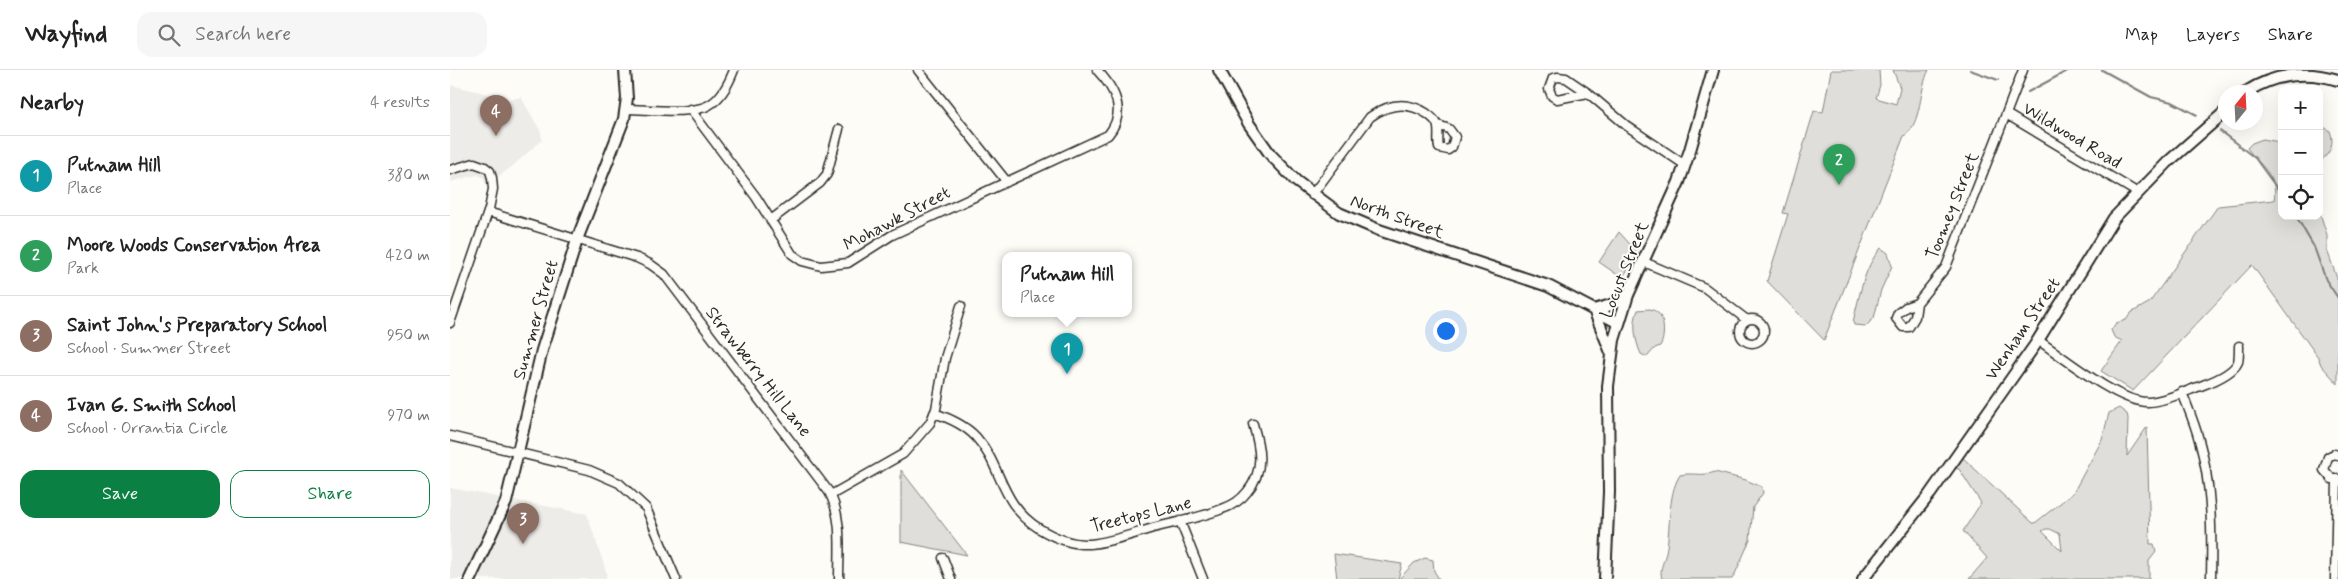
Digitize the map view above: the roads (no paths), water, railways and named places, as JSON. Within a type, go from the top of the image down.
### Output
[{"type":"main road","name":"Summer Street","points":[[470,579],[506,502],[542,350],[578,239],[627,109],[625,70]]},
{"type":"main road","name":"North Street","points":[[1220,70],[1249,124],[1270,154],[1312,195],[1339,213],[1359,222],[1548,286],[1619,323]]},
{"type":"main road","name":"Locust Street","points":[[1605,579],[1609,492],[1608,386],[1619,323],[1628,295],[1685,165],[1713,70]]},
{"type":"main road","points":[[2258,85],[2294,71],[2319,71],[2338,80]]},
{"type":"main road","name":"Wenham Street","points":[[1863,579],[1930,494],[2038,340],[2114,218],[2167,163],[2218,118]]},
{"type":"main road","points":[[1612,356],[1594,310],[1611,305],[1628,295]]},
{"type":"street","points":[[627,109],[702,108],[717,99],[734,70]]},
{"type":"street","points":[[918,70],[1007,182]]},
{"type":"street","name":"Mohawk Street","points":[[690,109],[756,197],[792,254],[812,265],[836,266],[848,263],[892,235],[1108,135],[1115,126],[1118,106],[1114,95],[1097,70]]},
{"type":"street","name":"Wildwood Road","points":[[2023,70],[2006,114],[2138,193]]},
{"type":"street","points":[[1588,93],[1556,99],[1552,96],[1549,89],[1553,78],[1563,77],[1588,93],[1627,126],[1685,165]]},
{"type":"street","points":[[1312,195],[1370,117],[1379,111],[1389,106],[1410,106],[1431,117],[1438,125]]},
{"type":"street","name":"Toomey Street","points":[[1918,303],[1946,267],[2006,114]]},
{"type":"street","points":[[771,220],[820,183],[827,174],[839,129]]},
{"type":"street","points":[[450,170],[474,163],[485,167],[490,171],[493,189],[488,212],[450,322]]},
{"type":"street","name":"Strawberry Hill Lane","points":[[488,212],[644,261],[664,274],[819,476],[836,503],[839,579]]},
{"type":"street","points":[[1644,262],[1705,288],[1747,320]]},
{"type":"street","points":[[831,495],[903,454],[926,428],[934,413],[945,358],[961,306]]},
{"type":"street","points":[[2038,340],[2127,398],[2147,402],[2209,382],[2231,370],[2238,361],[2239,346]]},
{"type":"street","points":[[2182,392],[2200,442],[2208,486],[2212,521],[2211,579]]},
{"type":"street","name":"Treetops Lane","points":[[934,413],[953,421],[975,436],[984,447],[1004,492],[1013,505],[1032,524],[1055,537],[1072,542],[1090,544],[1221,510],[1236,502],[1248,492],[1259,467],[1261,456],[1253,424]]},
{"type":"street","points":[[450,436],[604,474],[628,489],[646,508],[676,579]]},
{"type":"street","points":[[2335,579],[2337,479],[2326,475],[2324,470],[2328,458],[2334,454],[2338,456]]},
{"type":"street","points":[[1180,521],[1203,579]]},
{"type":"street","points":[[943,558],[951,579]]},
{"type":"waterway","points":[[1970,70],[1998,80]]},
{"type":"waterway","points":[[2028,92],[2069,70]]},
{"type":"waterway","points":[[2102,70],[2151,97],[2172,102],[2197,115]]},
{"type":"waterway","points":[[2220,131],[2255,158],[2278,190]]},
{"type":"waterway","points":[[2298,220],[2314,247],[2326,280],[2338,298]]},
{"type":"place","name":"Ivan G. Smith School","points":[[496,136]]},
{"type":"place","name":"Moore Woods Conservation Area","points":[[1839,185]]},
{"type":"place","name":"Putnam Hill","points":[[1067,374]]},
{"type":"place","name":"Saint John's Preparatory School","points":[[523,544]]}]
